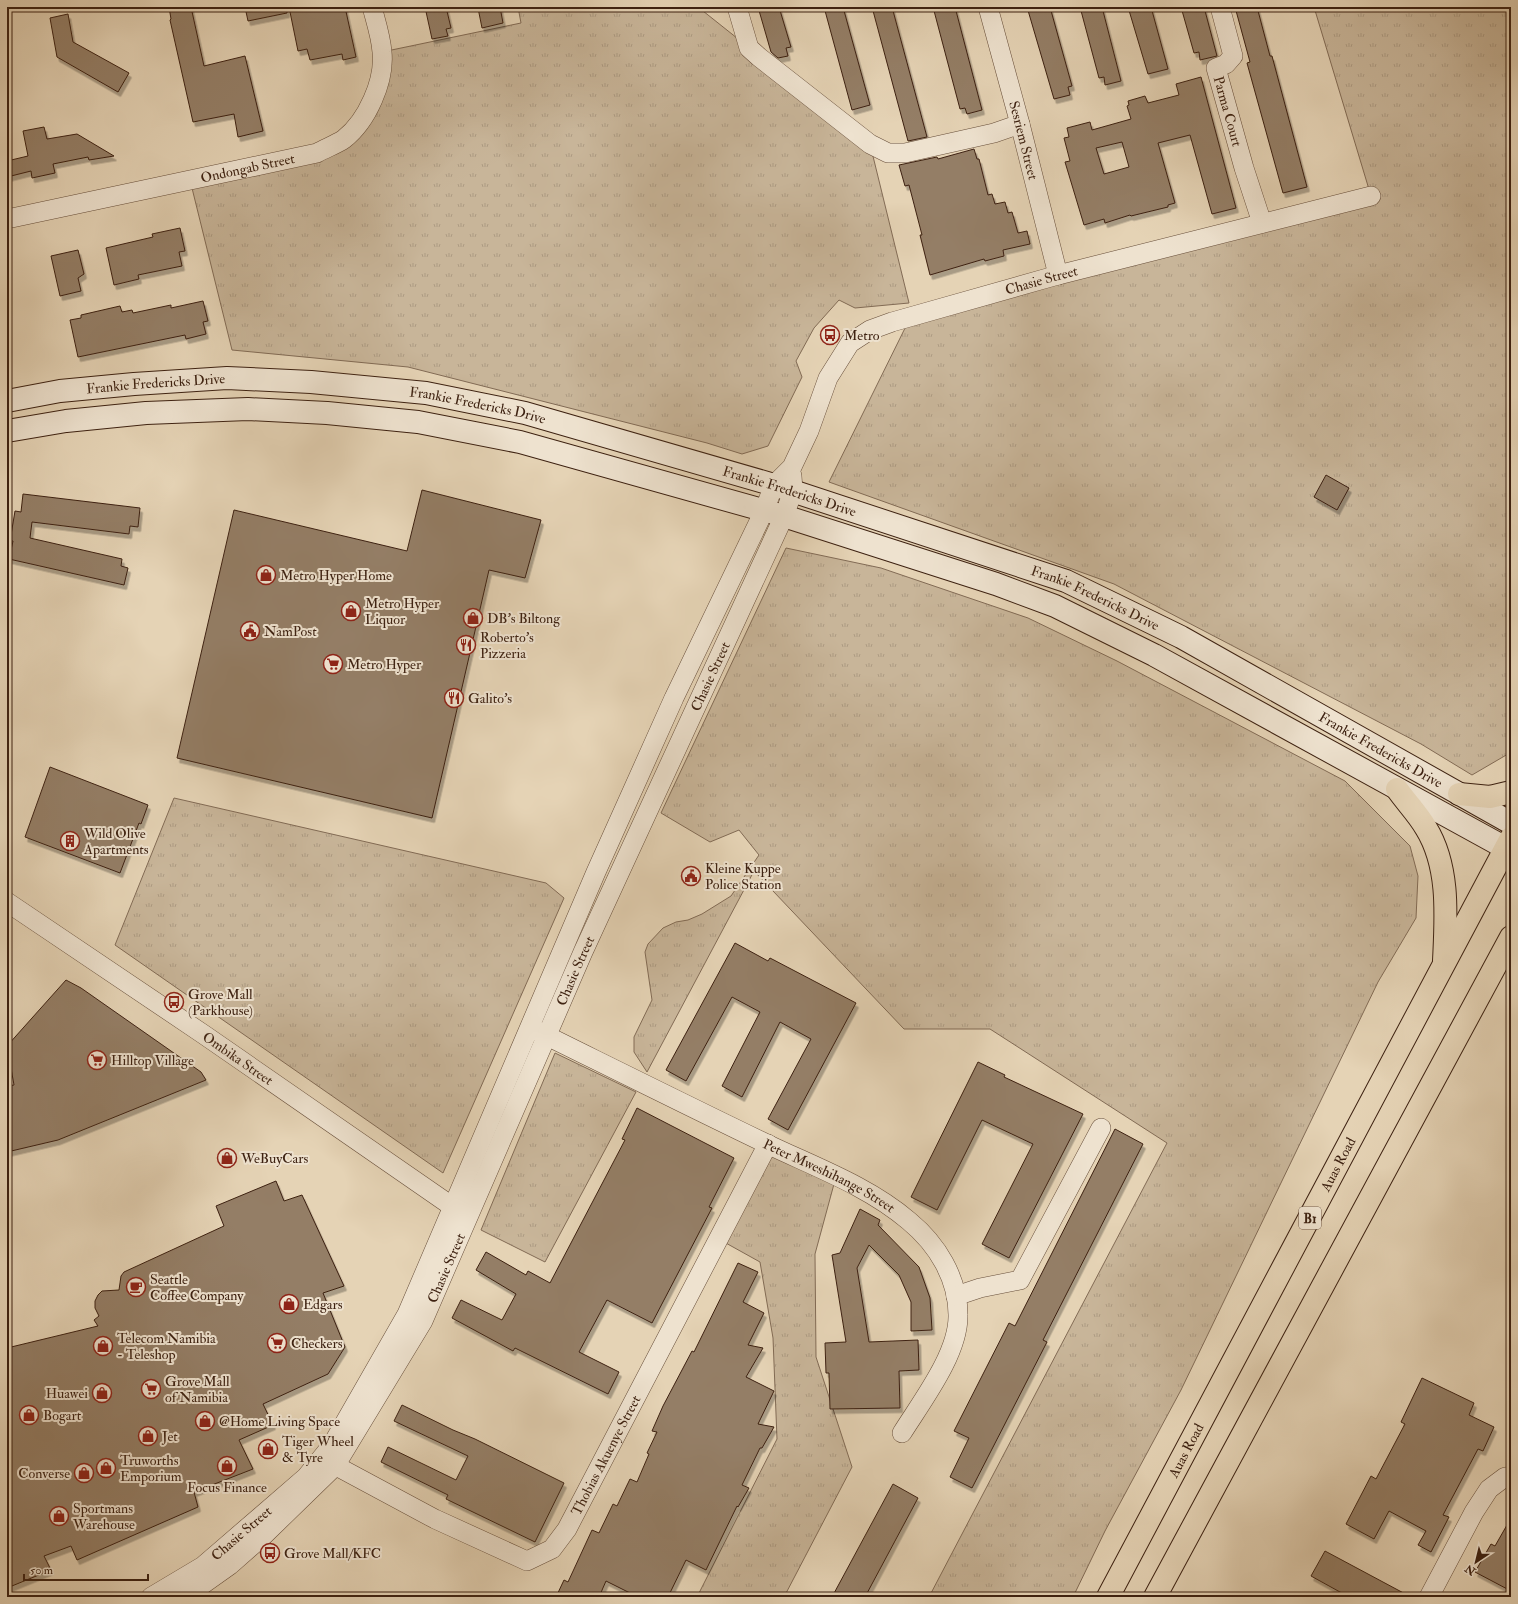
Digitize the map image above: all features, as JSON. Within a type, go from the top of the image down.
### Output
[{"type":"highway","points":[[1397,789],[1426,828],[1439,858],[1443,877],[1446,924],[1444,966]]},
{"type":"highway","points":[[1459,794],[1490,797],[1511,792]]},
{"type":"highway","name":"Auas Road","points":[[1108,1597],[1509,846]]},
{"type":"highway","points":[[1155,1597],[1511,937]]},
{"type":"highway","points":[[1487,982],[1511,966]]},
{"type":"main road","name":"Frankie Fredericks Drive","points":[[7,401],[60,391],[97,387],[227,378],[311,382],[426,393],[525,414],[783,488],[1066,581],[1181,637],[1511,823]]},
{"type":"main road","name":"Frankie Fredericks Drive","points":[[7,431],[66,421],[146,413],[248,409],[328,413],[418,422],[520,442],[774,514],[996,584],[1055,606],[1154,655],[1397,789],[1509,846]]},
{"type":"street","name":"Ondongab Street","points":[[7,219],[317,152],[344,139],[360,124],[373,100],[380,72],[382,52],[372,7]]},
{"type":"street","points":[[737,7],[749,48],[870,144],[888,153],[905,153],[994,133],[1020,124]]},
{"type":"street","name":"Sesriem Street","points":[[988,7],[1020,124],[1058,275]]},
{"type":"street","name":"Parma Court","points":[[1220,7],[1233,56],[1226,64],[1216,68],[1244,168],[1262,223]]},
{"type":"street","name":"Chasie Street","points":[[185,1597],[230,1565],[263,1536],[328,1462],[332,1445],[408,1314],[461,1212],[548,1036],[583,952],[774,514],[792,467],[809,432],[828,378],[850,343],[870,330],[892,322],[1058,275],[1371,196]]},
{"type":"street","name":"Chasie Street","points":[[461,1212],[530,1028],[596,872],[671,706],[774,514]]},
{"type":"street","name":"Ombika Street","points":[[7,902],[203,1034],[461,1212]]},
{"type":"street","name":"Peter Mweshihange Street","points":[[530,1028],[866,1190],[910,1221],[937,1249],[950,1272],[956,1296],[958,1314],[957,1336],[944,1365],[902,1434]]},
{"type":"street","points":[[956,1296],[980,1288],[1020,1280],[1100,1128]]},
{"type":"street","name":"Thobias Akuenye Street","points":[[328,1462],[440,1521],[527,1561],[552,1549],[567,1530],[768,1144]]},
{"type":"street","name":"Chasie Street","points":[[151,1597],[203,1566],[306,1477],[328,1462]]},
{"type":"street","points":[[1429,1597],[1474,1512],[1489,1489],[1505,1478],[1511,1476]]},
{"type":"green space","points":[[518,7],[698,7],[870,144],[909,303],[855,308],[839,300],[814,328],[796,361],[802,377],[768,446],[742,454],[707,443],[408,367],[232,350],[190,180],[317,153],[360,124],[382,52],[521,23]]},
{"type":"green space","points":[[1314,7],[1511,7],[1511,748],[1508,754],[1472,775],[1421,744],[1114,584],[829,482],[911,316],[1371,196]]},
{"type":"green space","points":[[786,548],[881,568],[1028,618],[1117,661],[1345,781],[1410,846],[1418,876],[1416,918],[1378,982],[1181,1390],[1105,1531],[1073,1597],[929,1597],[1167,1143],[990,1029],[904,1029],[754,871],[647,1072],[634,1052],[634,1037],[652,1000],[645,952],[648,944],[663,928],[676,922],[688,920],[702,914],[731,896],[759,855],[739,830],[710,842],[661,813]]},
{"type":"green space","points":[[174,798],[546,883],[564,898],[443,1173],[115,945]]},
{"type":"green space","points":[[555,1053],[636,1092],[545,1262],[481,1230]]},
{"type":"green space","points":[[772,1156],[834,1184],[815,1254],[816,1357],[852,1467],[784,1597],[697,1597],[777,1439],[773,1338],[760,1262],[724,1242]]},
{"type":"building","points":[[169,7],[191,7],[204,66],[245,56],[263,131],[238,137],[234,114],[193,122],[170,20]]},
{"type":"building","points":[[245,7],[287,7],[287,13],[248,21]]},
{"type":"building","points":[[289,7],[345,7],[356,57],[343,60],[342,54],[310,60],[307,49],[298,51]]},
{"type":"building","points":[[425,7],[446,7],[451,28],[446,29],[448,36],[432,39]]},
{"type":"building","points":[[500,7],[503,23],[482,28],[478,8]]},
{"type":"building","points":[[758,7],[779,7],[791,47],[786,48],[788,56],[778,58],[771,52]]},
{"type":"building","points":[[824,7],[843,7],[870,105],[852,110]]},
{"type":"building","points":[[872,7],[892,7],[927,137],[908,141]]},
{"type":"building","points":[[933,7],[955,7],[982,110],[967,114],[965,108],[960,109]]},
{"type":"building","points":[[1027,7],[1050,7],[1072,86],[1068,87],[1070,95],[1054,99]]},
{"type":"building","points":[[1080,7],[1102,7],[1121,81],[1105,85],[1104,77],[1099,78]]},
{"type":"building","points":[[1128,7],[1151,7],[1168,69],[1148,74]]},
{"type":"building","points":[[1181,7],[1204,7],[1217,56],[1200,60],[1199,52],[1194,53]]},
{"type":"building","points":[[1235,7],[1257,7],[1270,56],[1272,56],[1307,187],[1283,193],[1247,63],[1250,62]]},
{"type":"building","points":[[68,14],[73,42],[129,73],[118,92],[57,57],[50,18]]},
{"type":"building","points":[[1201,77],[1236,208],[1212,214],[1190,135],[1158,143],[1175,203],[1168,205],[1168,207],[1130,215],[1105,223],[1104,219],[1084,225],[1065,162],[1070,161],[1064,138],[1069,137],[1067,128],[1090,122],[1092,130],[1131,119],[1127,106],[1129,105],[1128,101],[1145,96],[1148,103],[1179,95],[1176,84]],"holes":[[[1122,142],[1129,167],[1104,174],[1096,148]]]},
{"type":"building","points":[[44,127],[47,139],[77,134],[114,156],[89,160],[88,157],[53,164],[55,173],[32,178],[31,171],[7,177],[7,161],[28,156],[23,131]]},
{"type":"building","points":[[974,149],[977,159],[979,159],[988,195],[992,194],[995,204],[1005,202],[1008,213],[1012,212],[1018,233],[1027,231],[1030,244],[1003,250],[1004,256],[985,261],[984,259],[930,275],[920,235],[922,235],[909,185],[905,186],[899,165],[937,157],[938,159]]},
{"type":"building","points":[[180,228],[185,251],[179,252],[182,266],[138,275],[139,279],[114,285],[106,248],[153,237],[152,234]]},
{"type":"building","points":[[78,250],[84,274],[78,278],[81,291],[60,296],[51,256]]},
{"type":"building","points":[[203,301],[208,321],[203,322],[206,334],[186,339],[185,335],[78,357],[70,320],[81,318],[81,315],[120,306],[122,312],[132,310],[133,313],[171,305],[171,308]]},
{"type":"building","points":[[1326,475],[1349,488],[1337,510],[1314,497]]},
{"type":"building","name":"Metro Hyper","points":[[422,490],[541,520],[525,578],[489,570],[432,818],[177,758],[234,510],[407,551]]},
{"type":"building","points":[[23,494],[140,508],[138,527],[130,526],[129,534],[32,522],[30,538],[122,559],[121,566],[128,568],[124,585],[9,559],[13,541],[10,541],[15,511],[21,512]]},
{"type":"building","points":[[50,767],[148,805],[141,824],[139,823],[120,873],[25,837]]},
{"type":"building","points":[[735,943],[768,961],[770,958],[856,1003],[788,1130],[768,1119],[811,1039],[780,1022],[742,1097],[722,1086],[760,1012],[732,997],[686,1081],[666,1070]]},
{"type":"building","name":"Hilltop Village","points":[[66,980],[81,988],[201,1072],[206,1080],[58,1140],[7,1152],[7,1086],[14,1085],[7,1046]]},
{"type":"building","points":[[978,1062],[1005,1075],[1004,1077],[1083,1114],[1009,1258],[982,1244],[1033,1144],[982,1120],[937,1210],[911,1197]]},
{"type":"building","points":[[637,1108],[734,1158],[709,1207],[712,1208],[652,1323],[607,1300],[579,1352],[619,1372],[608,1394],[515,1348],[513,1351],[452,1318],[461,1300],[502,1320],[516,1294],[476,1270],[486,1252],[526,1275],[528,1271],[550,1283],[625,1140],[622,1139]]},
{"type":"building","points":[[1115,1129],[1143,1144],[1043,1340],[1047,1342],[972,1488],[950,1477],[969,1438],[954,1431],[1009,1323],[1015,1326]]},
{"type":"building","name":"Grove Mall of Namibia","points":[[276,1181],[284,1201],[302,1195],[344,1286],[323,1293],[345,1347],[328,1374],[263,1404],[273,1425],[239,1440],[253,1469],[194,1492],[198,1507],[77,1560],[71,1546],[44,1556],[51,1570],[7,1588],[7,1348],[98,1326],[94,1320],[99,1316],[95,1308],[95,1301],[102,1291],[119,1290],[121,1276],[124,1272],[224,1226],[216,1206]]},
{"type":"building","points":[[860,1209],[880,1220],[878,1225],[919,1267],[930,1298],[932,1330],[911,1331],[911,1302],[899,1275],[869,1245],[857,1268],[869,1342],[918,1340],[919,1370],[899,1371],[900,1408],[830,1409],[829,1373],[826,1373],[825,1343],[846,1342],[832,1255],[840,1253]]},
{"type":"building","points":[[738,1263],[758,1272],[743,1302],[764,1313],[748,1345],[763,1348],[746,1377],[774,1391],[758,1424],[774,1427],[762,1448],[760,1448],[742,1485],[749,1488],[738,1507],[737,1506],[706,1570],[686,1560],[668,1597],[638,1597],[606,1581],[599,1597],[556,1597],[564,1580],[568,1582],[592,1530],[599,1533],[613,1504],[617,1506],[630,1479],[637,1482],[649,1454],[647,1453],[657,1432],[652,1431],[663,1406],[692,1351],[694,1352]]},
{"type":"building","points":[[1422,1378],[1474,1403],[1469,1415],[1494,1427],[1483,1451],[1478,1449],[1443,1515],[1449,1517],[1431,1552],[1418,1545],[1426,1531],[1389,1511],[1374,1539],[1346,1524],[1371,1476],[1376,1479],[1405,1424],[1401,1422]]},
{"type":"building","points":[[402,1405],[564,1483],[535,1542],[446,1499],[448,1495],[381,1462],[388,1447],[456,1480],[468,1456],[394,1421]]},
{"type":"building","points":[[893,1484],[918,1498],[865,1597],[832,1597]]},
{"type":"building","points":[[1511,1518],[1511,1591],[1475,1572],[1491,1544],[1495,1546]]},
{"type":"building","points":[[1325,1551],[1411,1597],[1349,1597],[1311,1576]]},
{"type":"place","name":"Metro","points":[[830,335]]},
{"type":"place","name":"Metro Hyper Home","points":[[266,575]]},
{"type":"place","name":"Metro Hyper Liquor","points":[[351,611]]},
{"type":"place","name":"DB's Biltong","points":[[473,618]]},
{"type":"place","name":"NamPost","points":[[250,631]]},
{"type":"place","name":"Roberto's Pizzeria","points":[[466,645]]},
{"type":"place","name":"Metro Hyper","points":[[333,664]]},
{"type":"place","name":"Galito's","points":[[454,698]]},
{"type":"place","name":"Wild Olive Apartments","points":[[70,841]]},
{"type":"place","name":"Kleine Kuppe Police Station","points":[[691,876]]},
{"type":"place","name":"Grove Mall (Parkhouse)","points":[[174,1002]]},
{"type":"place","name":"Hilltop Village","points":[[97,1060]]},
{"type":"place","name":"WeBuyCars","points":[[227,1158]]},
{"type":"place","name":"Seattle Coffee Company","points":[[136,1287]]},
{"type":"place","name":"Edgars","points":[[289,1304]]},
{"type":"place","name":"Checkers","points":[[277,1343]]},
{"type":"place","name":"Telecom Namibia - Teleshop","points":[[103,1346]]},
{"type":"place","name":"Grove Mall of Namibia","points":[[151,1389]]},
{"type":"place","name":"Huawei","points":[[102,1393]]},
{"type":"place","name":"Bogart","points":[[29,1415]]},
{"type":"place","name":"@Home Living Space","points":[[205,1421]]},
{"type":"place","name":"Jet","points":[[148,1436]]},
{"type":"place","name":"Tiger Wheel & Tyre","points":[[268,1449]]},
{"type":"place","name":"Focus Finance","points":[[227,1466]]},
{"type":"place","name":"Truworths Emporium","points":[[106,1468]]},
{"type":"place","name":"Converse","points":[[84,1473]]},
{"type":"place","name":"Sportmans Warehouse","points":[[59,1516]]},
{"type":"place","name":"Grove Mall/KFC","points":[[270,1553]]}]
